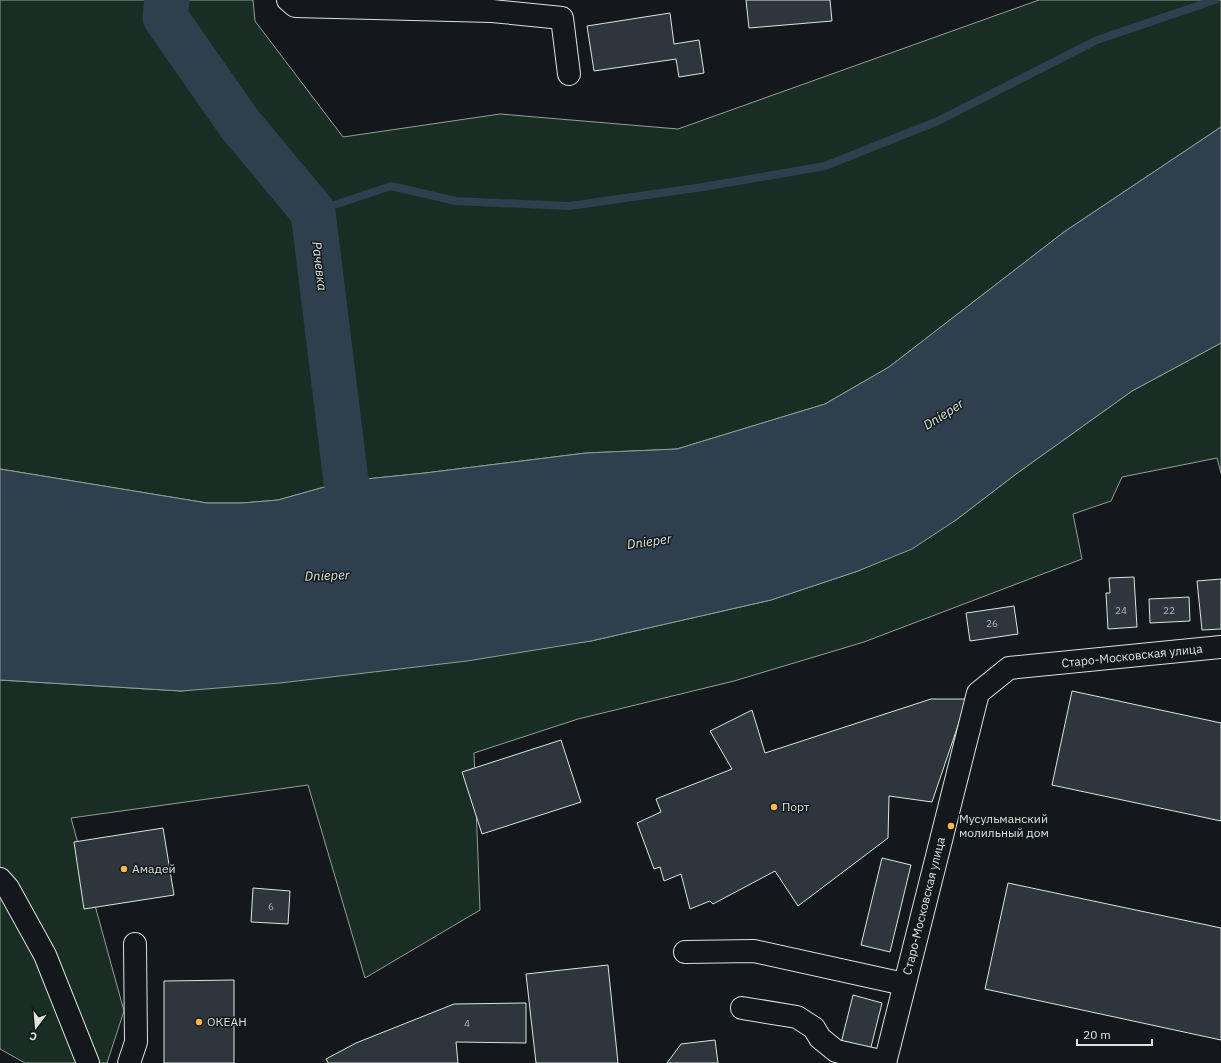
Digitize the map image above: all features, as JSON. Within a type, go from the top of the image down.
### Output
[{"type":"street","points":[[288,0],[295,6],[492,11],[562,18],[569,74]]},
{"type":"street","name":"Старо-Московская улица","points":[[885,1062],[978,693],[1009,668],[1221,647]]},
{"type":"street","points":[[0,879],[8,888],[45,955],[88,1063]]},
{"type":"street","points":[[129,1063],[136,1042],[135,944]]},
{"type":"street","points":[[685,952],[754,951],[904,984]]},
{"type":"street","points":[[742,1008],[797,1017],[814,1028],[820,1038],[836,1050],[885,1062]]},
{"type":"green space","points":[[0,0],[253,0],[255,21],[343,137],[500,114],[678,129],[1039,0],[1221,0],[1221,127],[1064,232],[889,367],[825,404],[677,449],[586,453],[425,473],[346,481],[278,500],[242,503],[207,503],[0,469]]},
{"type":"green space","points":[[1221,343],[1221,473],[1217,458],[1122,477],[1111,501],[1073,514],[1082,559],[864,642],[734,681],[578,719],[474,753],[480,910],[365,978],[308,785],[71,818],[124,1011],[107,1063],[25,1063],[0,1049],[0,680],[181,691],[591,641],[771,600],[858,571],[956,520],[1016,474],[1132,391]]},
{"type":"water","name":"Dnieper","points":[[1221,127],[1221,343],[1132,391],[1016,474],[956,520],[912,549],[858,571],[771,600],[591,641],[467,661],[280,683],[181,691],[0,680],[0,469],[207,503],[242,503],[278,500],[346,481],[425,473],[586,453],[677,449],[825,404],[889,367],[1064,232]]},
{"type":"building","points":[[746,0],[830,0],[832,21],[749,28]]},
{"type":"building","points":[[670,13],[674,44],[699,40],[704,73],[679,77],[676,59],[594,71],[587,26]]},
{"type":"building","points":[[1134,577],[1137,627],[1108,629],[1106,593],[1110,593],[1109,578]]},
{"type":"building","points":[[1221,579],[1221,629],[1202,630],[1197,581]]},
{"type":"building","points":[[1189,597],[1190,621],[1150,623],[1149,599]]},
{"type":"building","points":[[1014,606],[1018,634],[970,641],[966,613]]},
{"type":"building","points":[[1072,691],[1221,723],[1221,821],[1052,785]]},
{"type":"building","name":"Порт","points":[[931,699],[967,699],[932,802],[889,796],[888,838],[798,906],[775,871],[713,904],[710,901],[690,909],[681,874],[664,881],[660,867],[654,869],[637,823],[661,812],[656,799],[732,769],[710,731],[752,710],[765,753]]},
{"type":"building","points":[[561,740],[581,802],[482,834],[462,772]]},
{"type":"building","name":"Амадей","points":[[163,828],[174,895],[84,909],[74,842]]},
{"type":"building","points":[[882,858],[911,865],[890,952],[861,945]]},
{"type":"building","points":[[1008,883],[1221,928],[1221,1040],[985,989]]},
{"type":"building","points":[[253,888],[290,891],[288,924],[251,922]]},
{"type":"building","points":[[608,965],[618,1063],[536,1063],[526,974]]},
{"type":"building","name":"ОКЕАН","points":[[234,980],[234,1063],[164,1063],[164,981]]},
{"type":"building","points":[[853,995],[882,1003],[870,1051],[841,1043]]},
{"type":"building","points":[[526,1003],[526,1043],[456,1042],[458,1063],[328,1063],[326,1059],[356,1043],[454,1004]]},
{"type":"building","points":[[715,1040],[718,1063],[667,1063],[681,1044]]},
{"type":"waterway","name":"Рачевка","points":[[167,0],[165,17],[239,123],[313,212],[346,481],[370,538]]},
{"type":"waterway","points":[[313,212],[391,186],[456,201],[569,206],[703,187],[825,166],[938,121],[1097,40],[1215,0]]},
{"type":"place","name":"Порт","points":[[774,807]]},
{"type":"place","name":"Мусульманский молильный дом","points":[[951,826]]},
{"type":"place","name":"Амадей","points":[[124,869]]},
{"type":"place","name":"ОКЕАН","points":[[199,1022]]}]
